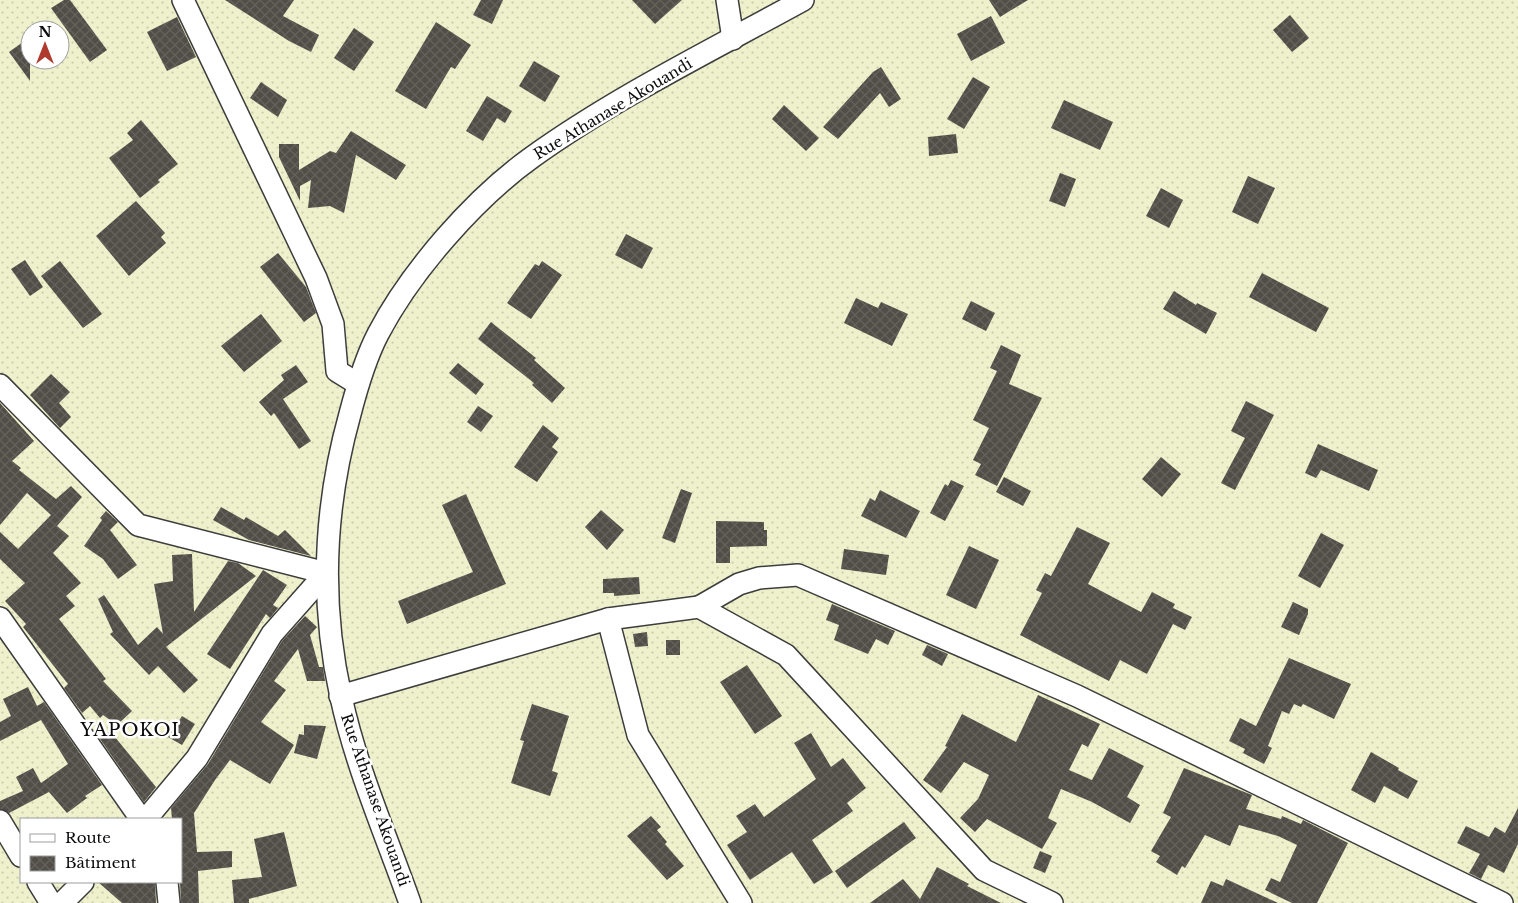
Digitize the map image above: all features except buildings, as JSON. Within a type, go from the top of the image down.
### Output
[{"type":"street","points":[[184,0],[316,278],[333,324],[337,371],[358,384]]},
{"type":"street","points":[[727,0],[733,39]]},
{"type":"street","name":"Rue Athanase Akouandi","points":[[410,903],[352,741],[340,696],[329,632],[326,573],[331,497],[344,434],[358,384],[378,334],[409,284],[445,238],[479,204],[530,159],[604,111],[803,0]]},
{"type":"street","points":[[0,385],[138,524],[326,573],[272,634],[197,758],[147,818]]},
{"type":"street","points":[[340,696],[608,619],[699,607],[746,582],[759,578],[798,575],[1077,696],[1502,903]]},
{"type":"street","points":[[699,607],[786,655],[984,870],[1052,903]]},
{"type":"street","points":[[0,618],[140,818]]},
{"type":"street","points":[[608,619],[638,735],[741,903]]},
{"type":"street","points":[[0,821],[20,854]]},
{"type":"street","points":[[39,883],[51,903]]},
{"type":"street","points":[[62,903],[82,883]]},
{"type":"street","points":[[167,883],[169,903]]},
{"type":"green space","points":[[0,0],[1518,0],[1518,903],[0,903]]},
{"type":"district","name":"YAPOKOI","points":[[130,730]]}]
